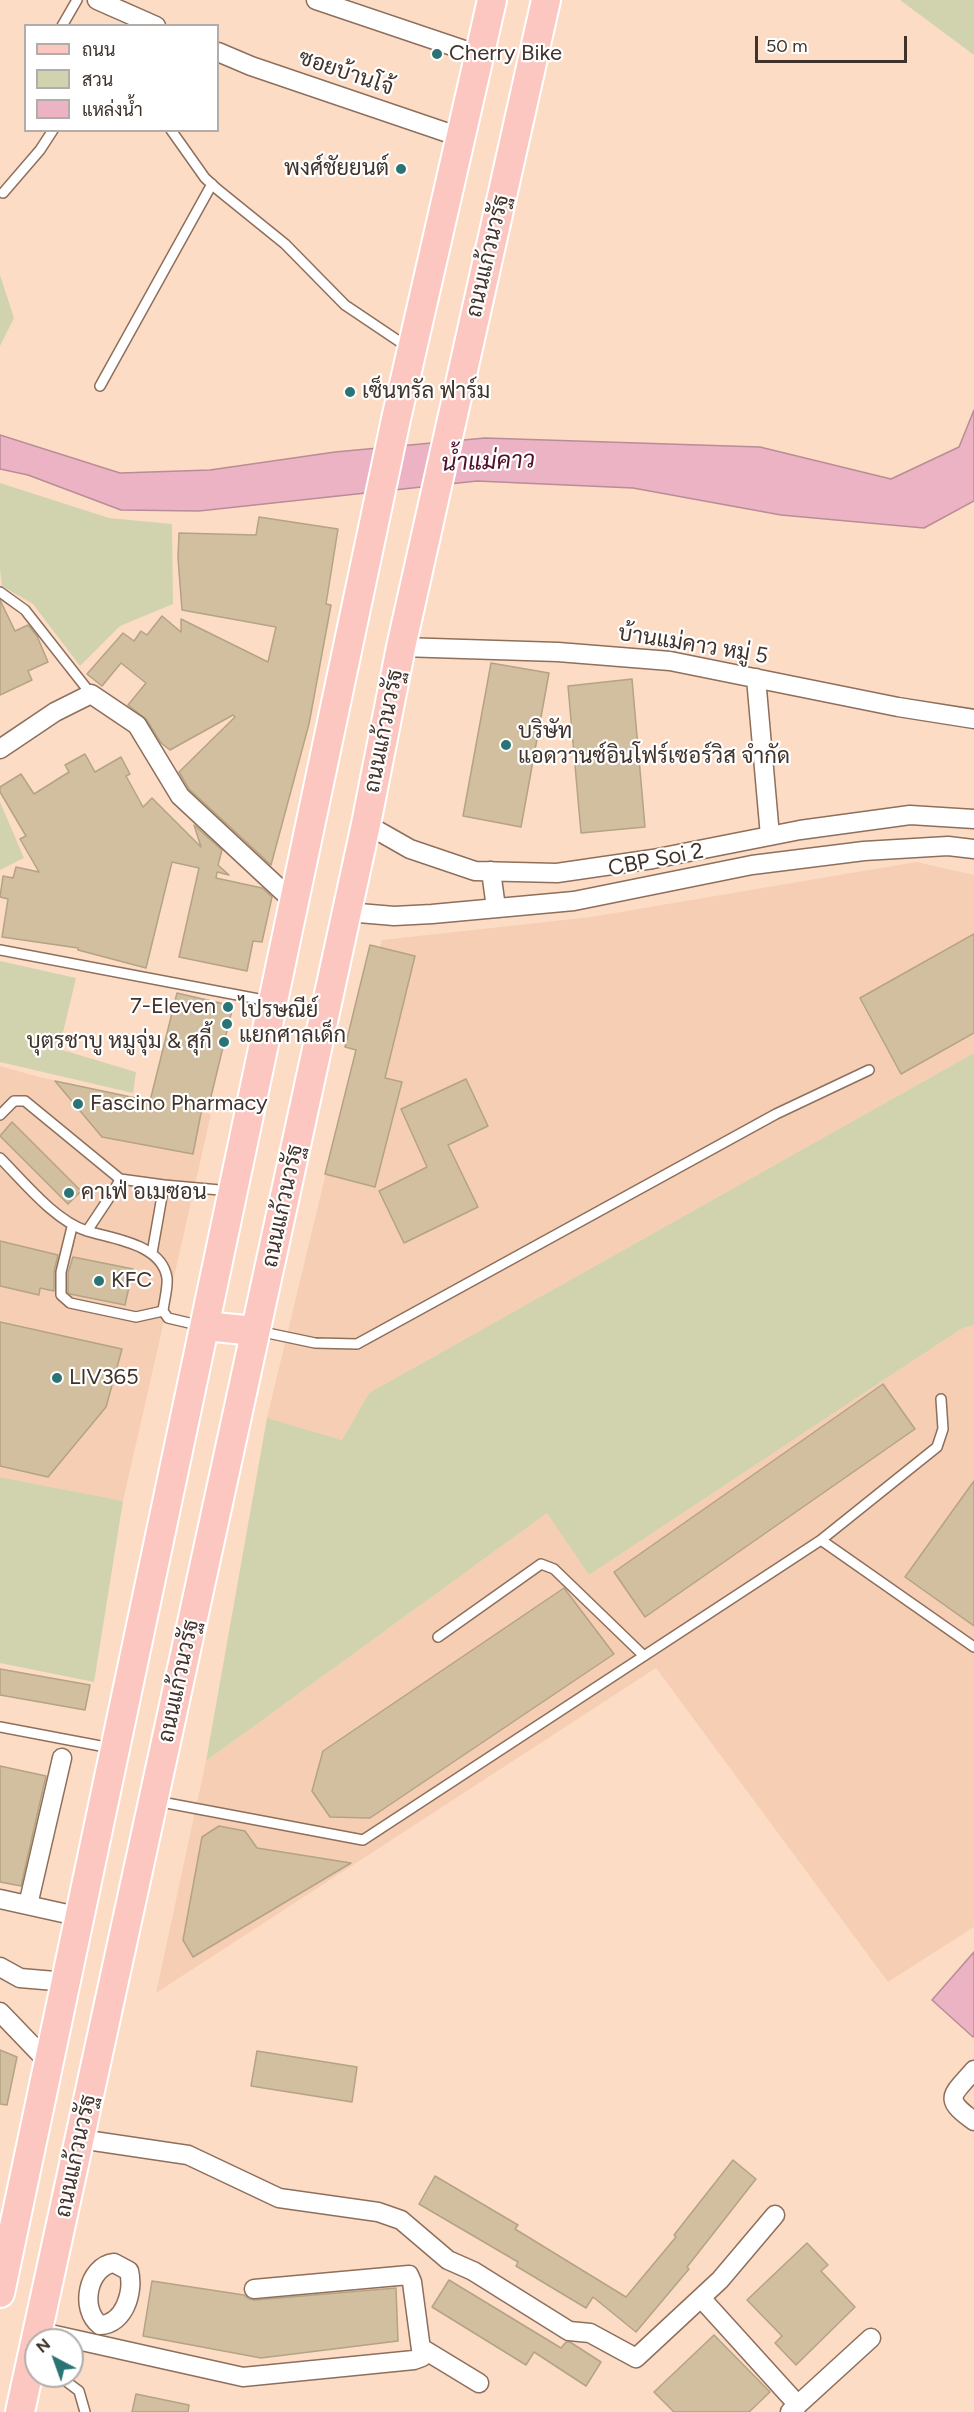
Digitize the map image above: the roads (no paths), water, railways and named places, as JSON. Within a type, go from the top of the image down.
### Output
[{"type":"main road","name":"ถนนแก้วนวรัฐ","points":[[0,2293],[396,419],[492,0]]},
{"type":"main road","name":"ถนนแก้วนวรัฐ","points":[[39,2328],[366,824],[426,532],[546,0]]},
{"type":"main road","points":[[205,1326],[255,1331]]},
{"type":"main road","name":"ถนนแก้วนวรัฐ","points":[[20,2412],[26,2388]]},
{"type":"street","points":[[97,0],[151,24]]},
{"type":"street","points":[[316,0],[479,55]]},
{"type":"street","name":"ซอยบ้านโจ้","points":[[219,52],[250,66],[460,137]]},
{"type":"street","name":"บ้านแม่คาว หมู่ 5","points":[[401,647],[558,651],[670,661],[898,707],[974,719]]},
{"type":"street","points":[[756,678],[770,836]]},
{"type":"street","points":[[0,749],[55,712],[91,694],[137,725],[180,796],[294,902]]},
{"type":"street","name":"CBP Soi 2","points":[[366,824],[410,849],[475,871],[557,873],[653,859],[770,836],[910,815],[974,819]]},
{"type":"street","name":"CBP Soi 2","points":[[347,912],[394,916],[574,901],[752,865],[853,852],[948,846],[974,849]]},
{"type":"street","points":[[491,872],[496,908]]},
{"type":"street","points":[[28,1905],[62,1758]]},
{"type":"street","points":[[0,1899],[81,1917]]},
{"type":"street","points":[[0,1967],[20,1978],[67,1982]]},
{"type":"street","points":[[0,2012],[50,2064]]},
{"type":"street","points":[[974,2070],[954,2093],[953,2101],[956,2108],[974,2121]]},
{"type":"street","points":[[80,2139],[188,2155],[279,2198],[378,2212],[401,2220],[448,2260],[473,2271],[569,2331],[590,2333],[636,2358],[720,2280],[776,2215]]},
{"type":"street","points":[[84,2345],[96,2344],[243,2377],[417,2360],[423,2356],[409,2275],[254,2289]]},
{"type":"street","points":[[701,2298],[794,2408],[871,2338]]},
{"type":"street","points":[[96,2344],[100,2325]]},
{"type":"street","points":[[423,2349],[479,2383]]},
{"type":"lane","points":[[63,24],[77,0]]},
{"type":"lane","points":[[3,193],[40,150],[52,132]]},
{"type":"lane","points":[[173,132],[212,184],[285,244],[345,305],[412,350]]},
{"type":"lane","points":[[100,386],[212,184]]},
{"type":"lane","points":[[0,592],[26,610],[91,694]]},
{"type":"lane","points":[[0,950],[274,1002]]},
{"type":"lane","points":[[255,1331],[315,1343],[357,1344],[776,1114],[869,1070]]},
{"type":"lane","points":[[0,1115],[14,1101],[25,1101],[120,1179],[234,1192]]},
{"type":"lane","points":[[0,1158],[72,1227],[143,1248],[152,1253],[167,1278],[163,1311],[168,1318],[205,1326]]},
{"type":"lane","points":[[87,1231],[120,1179]]},
{"type":"lane","points":[[152,1253],[164,1185]]},
{"type":"lane","points":[[72,1227],[61,1272],[61,1295],[70,1303],[136,1317],[163,1311]]},
{"type":"lane","points":[[153,1801],[363,1840],[820,1540],[938,1447],[943,1430],[942,1399]]},
{"type":"lane","points":[[820,1540],[974,1647]]},
{"type":"lane","points":[[438,1637],[541,1564],[554,1569],[644,1656]]},
{"type":"lane","points":[[0,1727],[116,1749]]},
{"type":"lane","points":[[75,2388],[79,2391],[85,2412]]},
{"type":"water","name":"น้ำแม่คาว","points":[[974,410],[974,501],[924,528],[781,515],[633,488],[477,481],[199,511],[121,510],[28,475],[0,469],[0,435],[120,473],[210,470],[335,452],[485,438],[760,447],[891,479],[959,447]]},
{"type":"water","points":[[974,1952],[974,2035],[973,2037],[932,2000]]},
{"type":"place","name":"Cherry Bike","points":[[437,54]]},
{"type":"place","name":"พงศ์ชัยยนต์","points":[[401,169]]},
{"type":"place","name":"เซ็นทรัล ฟาร์ม","points":[[350,392]]},
{"type":"place","name":"บริษัท แอดวานซ์อินโฟร์เซอร์วิส จำกัด","points":[[506,745]]},
{"type":"place","name":"7-Eleven","points":[[228,1007]]},
{"type":"place","name":"ไปรษณีย์ แยกศาลเด็ก","points":[[227,1024]]},
{"type":"place","name":"บุตรชาบู หมูจุ่ม & สุกี้","points":[[224,1042]]},
{"type":"place","name":"Fascino Pharmacy","points":[[78,1104]]},
{"type":"place","name":"คาเฟ่ อเมซอน","points":[[69,1193]]},
{"type":"place","name":"KFC","points":[[99,1281]]},
{"type":"place","name":"LIV365","points":[[57,1378]]}]
